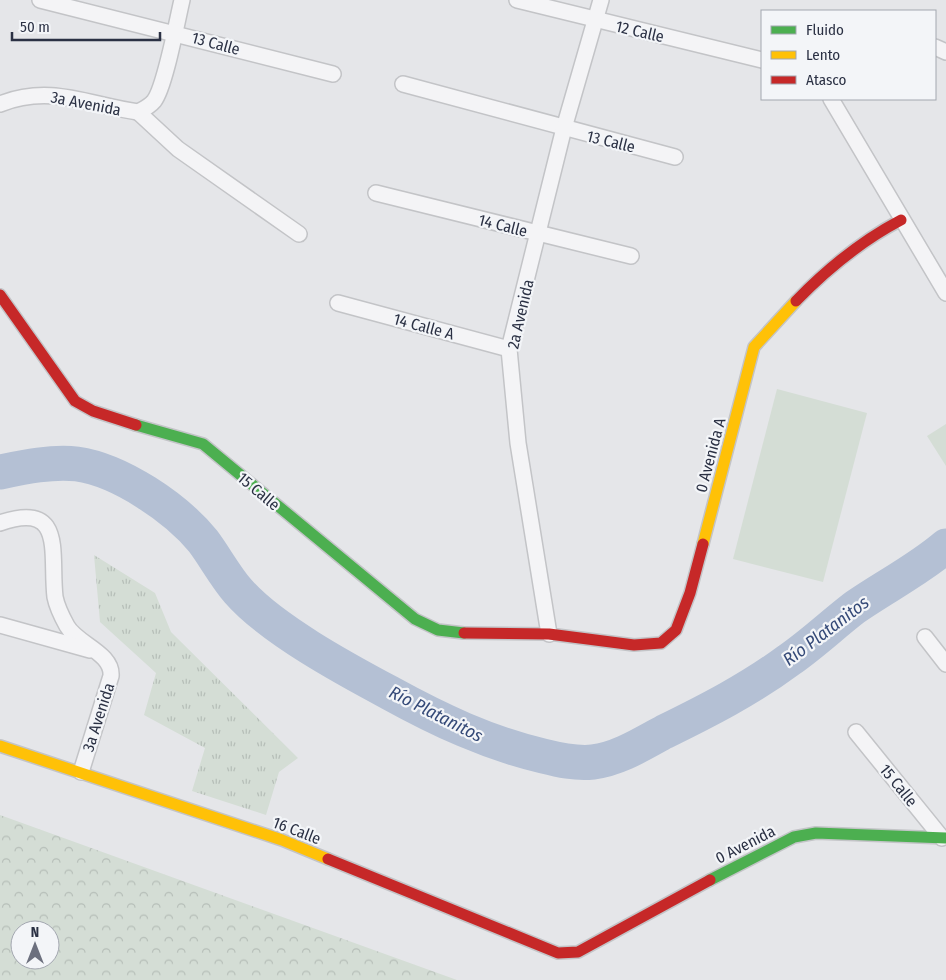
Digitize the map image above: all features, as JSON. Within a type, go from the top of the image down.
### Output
[{"type":"street","name":"13 Calle","points":[[40,0],[174,32],[333,74]]},
{"type":"street","name":"3a Avenida","points":[[0,104],[15,98],[39,94],[68,96],[138,112],[147,108],[155,100],[163,78],[182,0]]},
{"type":"street","name":"12 Calle","points":[[518,0],[596,21],[761,60]]},
{"type":"street","name":"2a Avenida","points":[[549,634],[518,443],[510,349],[564,128],[601,0]]},
{"type":"street","name":"13 Calle","points":[[403,84],[675,157]]},
{"type":"street","points":[[832,100],[946,293]]},
{"type":"street","points":[[138,112],[178,149],[299,234]]},
{"type":"street","name":"14 Calle","points":[[376,193],[631,256]]},
{"type":"street","name":"0 Avenida A","points":[[549,634],[634,646],[661,642],[672,634],[680,620],[690,593],[754,347],[772,326],[842,259],[864,240],[901,220]]},
{"type":"street","name":"15 Calle","points":[[0,295],[75,401],[93,411],[125,422],[203,444],[415,619],[438,630],[452,633],[549,634]]},
{"type":"street","name":"14 Calle A","points":[[338,303],[510,349]]},
{"type":"street","name":"3a Avenida","points":[[0,523],[18,517],[33,517],[39,518],[46,525],[50,535],[56,600],[60,611],[68,628],[110,666],[112,676],[80,772]]},
{"type":"street","points":[[0,625],[96,652]]},
{"type":"street","points":[[925,637],[946,664]]},
{"type":"street","name":"15 Calle","points":[[856,732],[944,838]]},
{"type":"street","name":"16 Calle","points":[[0,746],[282,840],[558,953],[578,952]]},
{"type":"street","name":"0 Avenida","points":[[578,952],[759,853],[794,838],[816,833],[944,838]]},
{"type":"green space","points":[[777,389],[867,413],[823,582],[733,559]]},
{"type":"green space","points":[[946,424],[946,466],[927,436]]},
{"type":"green space","points":[[94,555],[155,593],[171,632],[298,758],[279,772],[266,815],[192,791],[205,748],[144,715],[156,673],[100,622]]},
{"type":"green space","points":[[0,815],[457,980],[0,980]]},
{"type":"waterway","name":"Río Platanitos","points":[[0,472],[29,466],[68,463],[94,468],[129,482],[163,504],[192,528],[238,591],[269,620],[289,634],[408,703],[464,730],[523,751],[574,762],[593,762],[612,758],[744,690],[797,654],[854,608],[924,563],[946,546]]},
{"type":"traffic: fast","points":[[136,425],[203,444],[415,619],[438,630],[464,633]]},
{"type":"traffic: fast","points":[[710,880],[794,837],[816,833],[946,838]]},
{"type":"traffic: slow","points":[[703,544],[754,347],[796,301]]},
{"type":"traffic: slow","points":[[0,746],[282,840],[328,859]]},
{"type":"traffic: jam","points":[[796,301],[820,277],[846,256],[872,237],[901,220]]},
{"type":"traffic: jam","points":[[0,295],[75,401],[93,411],[136,425]]},
{"type":"traffic: jam","points":[[464,633],[549,634],[634,645],[661,643],[676,630],[690,593],[703,544]]},
{"type":"traffic: jam","points":[[328,859],[558,953],[578,952],[710,880]]}]
